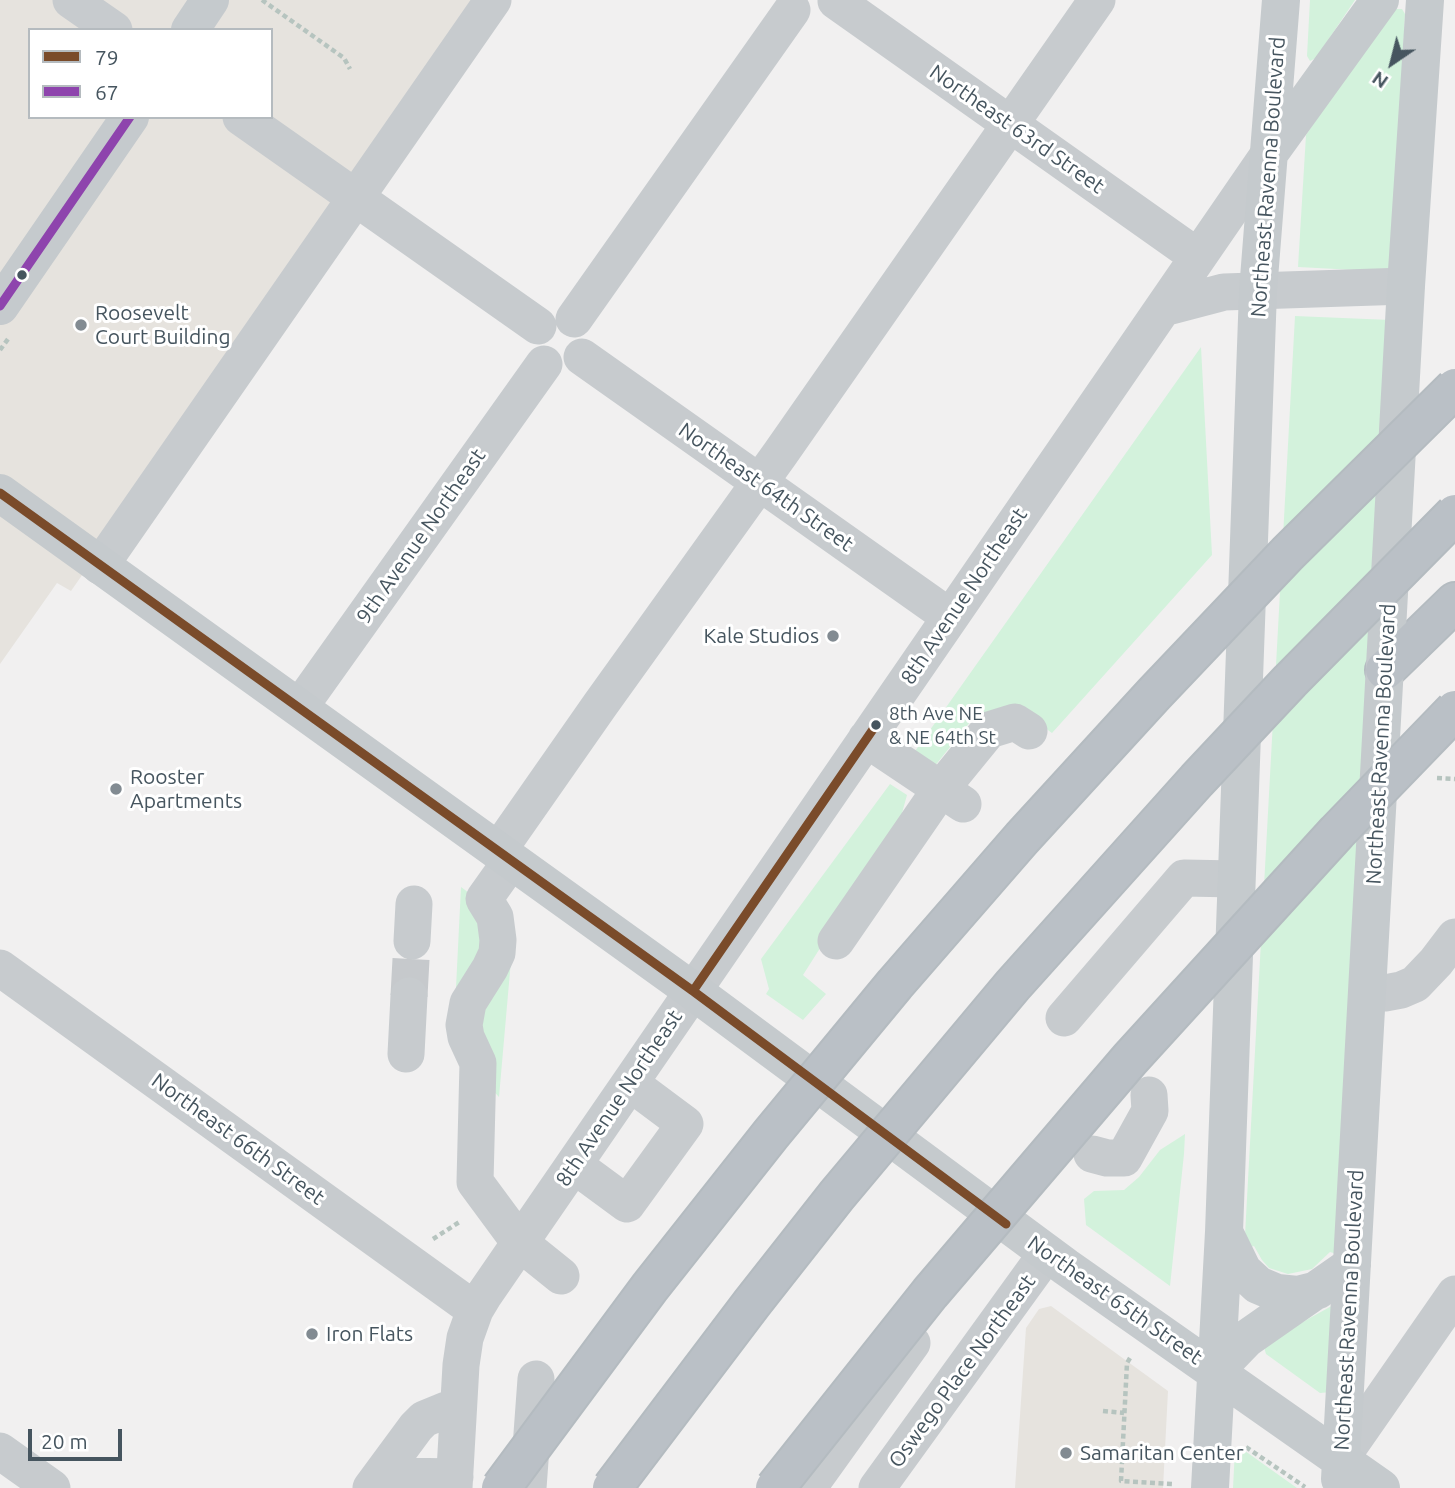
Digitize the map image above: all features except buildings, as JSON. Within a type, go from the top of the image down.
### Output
[{"type":"highway","points":[[501,1488],[650,1287],[771,1134],[922,953],[1022,838],[1154,694],[1288,553],[1455,388]]},
{"type":"highway","points":[[612,1488],[829,1206],[1013,985],[1196,780],[1455,514]]},
{"type":"highway","points":[[1385,670],[1455,602]]},
{"type":"highway","points":[[775,1488],[930,1293],[1120,1069],[1302,869],[1455,710]]},
{"type":"main road","points":[[191,28],[210,0]]},
{"type":"main road","name":"Northeast Ravenna Boulevard","points":[[1210,1488],[1224,1232],[1258,291],[1281,0]]},
{"type":"main road","name":"8th Avenue Northeast","points":[[1270,151],[1380,0]]},
{"type":"main road","name":"Northeast Ravenna Boulevard","points":[[1340,1473],[1406,286],[1425,0]]},
{"type":"main road","points":[[0,306],[129,119]]},
{"type":"main road","name":"Northeast 65th Street","points":[[0,494],[693,991],[1047,1253],[1216,1370],[1340,1473],[1381,1488]]},
{"type":"main road","points":[[1224,1232],[1243,1271],[1258,1285],[1277,1293],[1298,1295],[1318,1290]]},
{"type":"main road","points":[[1216,1370],[1246,1339],[1352,1265]]},
{"type":"street","points":[[71,0],[111,28]]},
{"type":"street","points":[[100,566],[493,0]]},
{"type":"street","points":[[561,1276],[520,1243],[475,1182],[478,1063],[466,1037],[465,1013],[472,995],[495,959],[498,940],[495,917],[484,899],[504,856],[1097,0]]},
{"type":"street","points":[[574,319],[788,5],[803,15],[812,16],[823,13],[836,1]]},
{"type":"street","name":"Northeast 63rd Street","points":[[836,1],[1198,257]]},
{"type":"street","points":[[244,119],[538,326]]},
{"type":"street","name":"8th Avenue Northeast","points":[[470,1324],[520,1243],[1270,151]]},
{"type":"street","points":[[1163,308],[1224,292],[1406,286]]},
{"type":"street","points":[[556,315],[574,319],[586,334],[585,353],[572,366],[563,369],[544,364],[532,346],[538,326],[556,315]]},
{"type":"street","name":"Northeast 64th Street","points":[[582,357],[950,617]]},
{"type":"street","name":"9th Avenue Northeast","points":[[299,708],[544,364]]},
{"type":"street","points":[[836,941],[898,871],[952,797],[989,730],[1015,722],[1029,731]]},
{"type":"street","points":[[866,739],[952,797]]},
{"type":"street","points":[[1064,1018],[1184,878],[1236,879]]},
{"type":"street","points":[[412,941],[414,904]]},
{"type":"street","points":[[1367,992],[1385,993],[1415,984],[1455,937]]},
{"type":"street","name":"Northeast 66th Street","points":[[0,968],[470,1324]]},
{"type":"street","points":[[406,1054],[409,996]]},
{"type":"street","points":[[574,1165],[627,1204],[685,1124],[630,1083]]},
{"type":"street","points":[[1092,1154],[1107,1158],[1124,1158],[1150,1111],[1149,1095]]},
{"type":"street","name":"Oswego Place Northeast","points":[[877,1488],[1047,1253]]},
{"type":"street","points":[[1340,1473],[1455,1294]]},
{"type":"street","points":[[826,1482],[879,1389],[935,1311]]},
{"type":"street","points":[[380,1488],[402,1476],[455,1482],[458,1410],[470,1324]]},
{"type":"street","points":[[528,1488],[536,1379]]},
{"type":"street","points":[[372,1488],[424,1419],[435,1413],[458,1410]]},
{"type":"street","points":[[0,1451],[52,1488]]},
{"type":"path","points":[[262,0],[344,58],[350,69]]},
{"type":"path","points":[[424,1240],[430,1242],[471,1215]]},
{"type":"path","points":[[1130,1358],[1127,1363],[1121,1481],[1172,1484]]},
{"type":"path","points":[[1103,1411],[1124,1413]]},
{"type":"path","points":[[1242,1448],[1249,1448],[1306,1488]]},
{"type":"shaded area","points":[[0,0],[483,0],[71,591],[57,583],[0,664]]},
{"type":"shaded area","points":[[1051,1306],[1168,1391],[1163,1488],[1015,1488],[1026,1328],[1039,1309]]},
{"type":"green space","points":[[1310,0],[1355,0],[1316,58],[1310,61],[1307,56]]},
{"type":"green space","points":[[1394,9],[1402,9],[1405,14],[1393,272],[1298,267],[1306,135],[1383,19]]},
{"type":"green space","points":[[1295,316],[1391,320],[1337,1254],[1330,1252],[1312,1269],[1288,1274],[1269,1268],[1254,1246],[1247,1248],[1245,1235]]},
{"type":"green space","points":[[1201,347],[1212,555],[1052,733],[1018,708],[992,711],[974,717],[934,767],[913,754]]},
{"type":"green space","points":[[890,784],[907,795],[899,824],[803,975],[826,994],[803,1020],[766,994],[769,989],[761,959]]},
{"type":"green space","points":[[461,887],[514,926],[499,1097],[453,1048]]},
{"type":"green space","points":[[1185,1134],[1170,1286],[1086,1225],[1084,1199],[1094,1191],[1124,1190],[1139,1177],[1160,1150]]},
{"type":"green space","points":[[1337,1303],[1331,1392],[1320,1393],[1266,1354],[1263,1344]]},
{"type":"green space","points":[[1235,1449],[1242,1455],[1245,1451],[1297,1488],[1233,1488]]},
{"type":"tunnel","points":[[409,996],[412,941]]},
{"type":"transit line","name":"67","points":[[0,306],[129,119]]},
{"type":"transit line","name":"79","points":[[0,493],[693,991],[1006,1224]]},
{"type":"transit line","name":"79","points":[[693,991],[876,725]]},
{"type":"place","name":"Roosevelt Court Building","points":[[81,325]]},
{"type":"place","name":"Kale Studios","points":[[833,636]]},
{"type":"place","name":"8th Ave NE & NE 64th St","points":[[876,725]]},
{"type":"place","name":"Rooster Apartments","points":[[116,789]]},
{"type":"place","name":"Iron Flats","points":[[312,1334]]},
{"type":"place","name":"Samaritan Center","points":[[1066,1453]]}]
